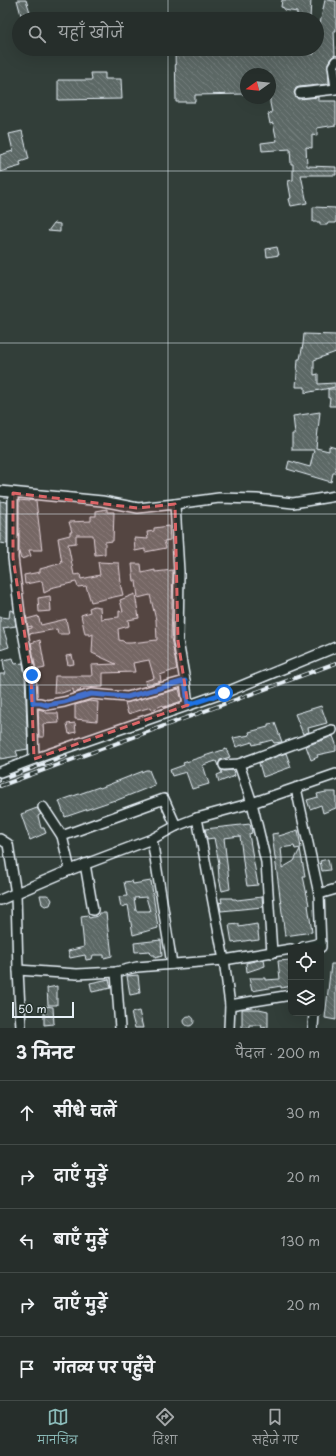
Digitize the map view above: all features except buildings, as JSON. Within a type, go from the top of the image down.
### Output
[{"type":"street","points":[[300,93],[336,88],[333,66],[336,61]]},
{"type":"street","points":[[0,491],[102,501],[138,508],[219,498],[257,499],[293,503],[336,496]]},
{"type":"street","points":[[13,493],[13,558],[21,622],[32,675],[34,759]]},
{"type":"street","points":[[175,504],[178,572],[178,641],[188,705]]},
{"type":"street","points":[[0,772],[224,693],[336,647]]},
{"type":"street","points":[[33,703],[47,705],[64,702],[91,694],[127,697],[185,681]]},
{"type":"street","points":[[224,765],[239,764],[332,730]]},
{"type":"street","points":[[239,764],[252,803],[266,862],[272,953]]},
{"type":"street","points":[[0,900],[70,870],[152,839],[176,826],[197,818],[252,803],[336,774]]},
{"type":"street","points":[[296,788],[319,894],[321,944]]},
{"type":"street","points":[[62,836],[164,799],[176,826]]},
{"type":"street","points":[[43,807],[62,836],[70,870]]},
{"type":"street","points":[[197,818],[224,960],[230,1005],[229,1028]]},
{"type":"street","points":[[0,839],[8,844],[16,894],[18,970],[22,1028]]},
{"type":"street","points":[[152,839],[172,964]]},
{"type":"street","points":[[85,864],[93,910]]},
{"type":"street","points":[[319,894],[336,889]]},
{"type":"street","points":[[18,970],[77,974],[116,972],[137,967],[224,960],[288,950]]},
{"type":"street","points":[[116,972],[120,1028]]},
{"type":"street","points":[[230,1005],[288,996]]},
{"type":"street","points":[[313,1028],[314,1016]]},
{"type":"highlighted area","points":[[13,493],[138,508],[175,504],[178,641],[188,705],[34,759],[31,675],[13,558]]},
{"type":"railway","points":[[0,786],[336,663]]},
{"type":"railway","points":[[0,780],[66,756]]},
{"type":"route","points":[[32,675],[33,703],[47,705],[64,702],[91,694],[127,697],[185,681],[188,705],[224,693]]}]
